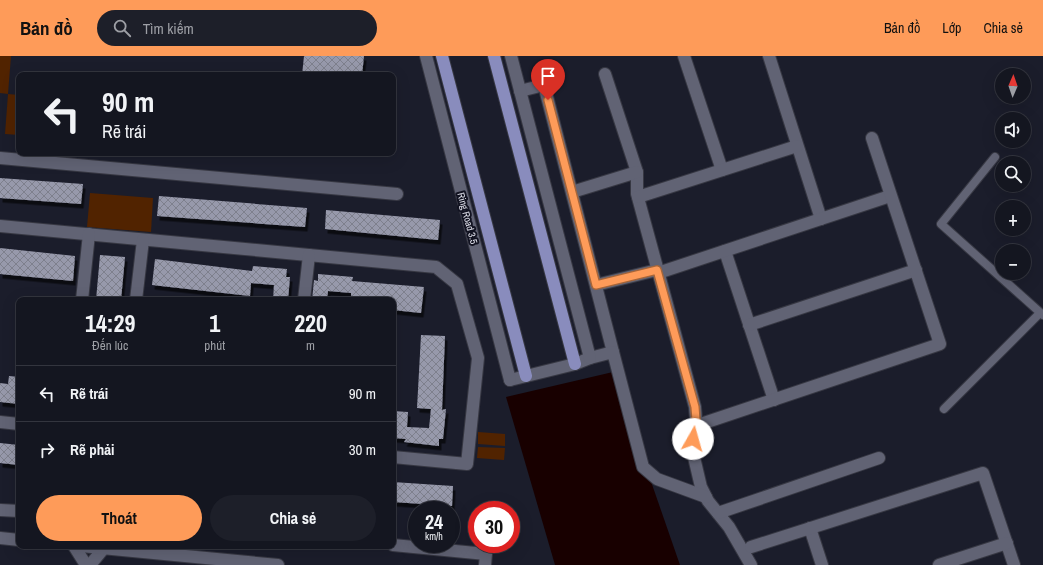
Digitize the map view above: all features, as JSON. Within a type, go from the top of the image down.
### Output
[{"type":"main road","name":"Ring Road 3.5","points":[[442,56],[526,376]]},
{"type":"main road","points":[[494,56],[575,364]]},
{"type":"street","name":"Ring Road 3.5","points":[[426,56],[510,380],[526,376]]},
{"type":"street","points":[[511,56],[590,358]]},
{"type":"street","points":[[684,56],[722,170]]},
{"type":"street","points":[[769,56],[821,219]]},
{"type":"street","points":[[605,74],[637,172],[638,197],[695,407],[693,453],[696,472],[706,497],[729,526],[751,565]]},
{"type":"street","points":[[520,91],[544,85],[643,467],[657,479],[706,497]]},
{"type":"street","points":[[695,426],[940,344],[872,138]]},
{"type":"street","points":[[638,197],[797,146]]},
{"type":"street","points":[[0,158],[398,194]]},
{"type":"street","points":[[572,192],[637,172]]},
{"type":"street","points":[[596,285],[658,272],[890,196]]},
{"type":"street","points":[[0,226],[436,267],[457,284],[478,358],[467,464],[396,457]]},
{"type":"street","points":[[82,297],[89,234]]},
{"type":"street","points":[[136,297],[143,240]]},
{"type":"street","points":[[725,251],[774,400]]},
{"type":"street","points":[[304,297],[310,255]]},
{"type":"street","points":[[749,325],[916,270]]},
{"type":"street","points":[[526,376],[575,364],[590,358],[613,352]]},
{"type":"street","points":[[0,422],[16,424]]},
{"type":"street","points":[[718,513],[879,458]]},
{"type":"street","points":[[751,547],[984,473],[1014,565]]},
{"type":"street","points":[[0,510],[16,511]]},
{"type":"street","points":[[810,528],[822,565]]},
{"type":"street","points":[[0,538],[16,540]]},
{"type":"street","points":[[939,565],[1007,543]]},
{"type":"street","points":[[396,545],[486,554],[485,565]]},
{"type":"street","points":[[76,549],[86,565]]},
{"type":"street","points":[[90,565],[102,549]]},
{"type":"street","points":[[123,549],[278,565]]},
{"type":"lane","points":[[944,409],[1042,314],[941,224],[994,156]]},
{"type":"shaded area","points":[[0,56],[11,56],[8,94],[0,93]]},
{"type":"shaded area","points":[[8,94],[16,95],[16,135],[5,134]]},
{"type":"shaded area","points":[[90,193],[153,198],[151,232],[87,227]]},
{"type":"shaded area","points":[[613,372],[680,565],[555,565],[506,397]]},
{"type":"shaded area","points":[[478,432],[505,434],[505,446],[478,444]]},
{"type":"shaded area","points":[[478,447],[505,448],[504,460],[477,458]]},
{"type":"building","points":[[304,56],[364,56],[362,72],[302,72]]},
{"type":"building","points":[[0,178],[83,184],[81,204],[0,198]]},
{"type":"building","points":[[159,196],[307,208],[305,227],[157,216]]},
{"type":"building","points":[[326,210],[440,220],[438,240],[325,229]]},
{"type":"building","points":[[0,248],[75,256],[73,281],[0,274]]},
{"type":"building","points":[[100,255],[125,257],[121,297],[96,297]]},
{"type":"building","points":[[155,259],[252,271],[253,266],[287,269],[286,277],[290,277],[288,297],[273,297],[274,285],[251,283],[250,296],[152,285]]},
{"type":"building","points":[[318,274],[353,277],[352,281],[424,287],[421,313],[396,310],[396,297],[351,297],[351,293],[328,291],[327,297],[312,297],[314,280],[318,281]]},
{"type":"building","points":[[421,335],[445,336],[442,410],[446,409],[443,439],[439,439],[439,446],[404,442],[406,439],[396,438],[396,411],[408,412],[407,427],[429,428],[431,409],[417,408]]},
{"type":"building","points":[[9,376],[16,377],[16,404],[0,402],[0,383],[8,384]]},
{"type":"building","points":[[0,443],[16,445],[16,465],[0,463]]},
{"type":"building","points":[[396,482],[453,486],[452,501],[396,502]]},
{"type":"route","points":[[548,100],[596,285],[657,270],[695,407],[696,420],[693,439]]}]
